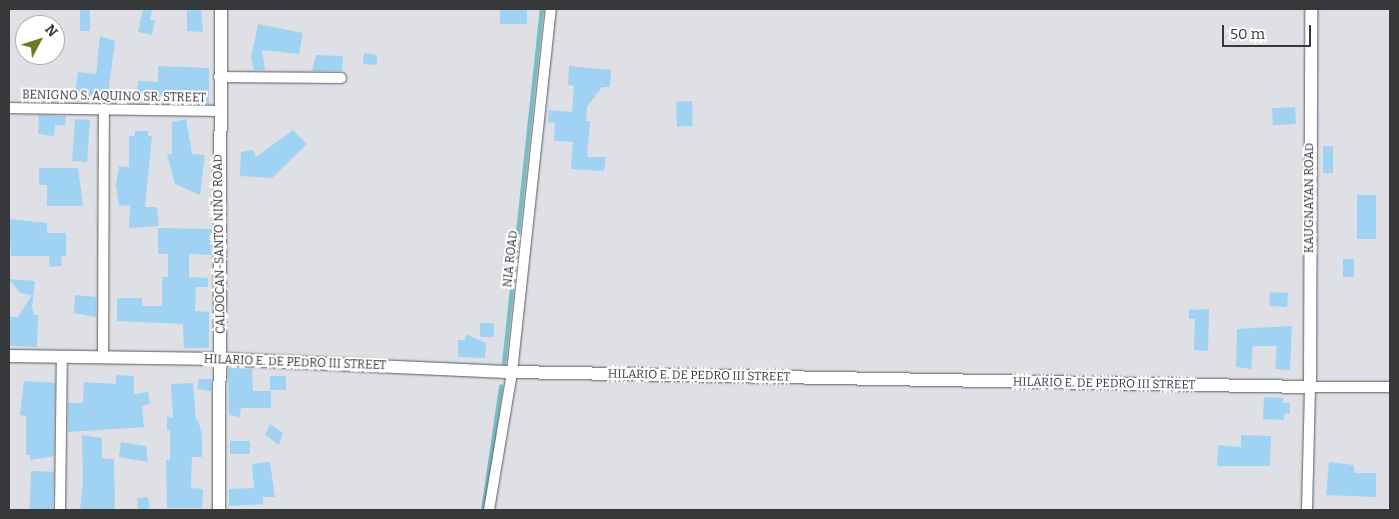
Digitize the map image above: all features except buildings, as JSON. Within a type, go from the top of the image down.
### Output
[{"type":"street","name":"CALOOCAN-SANTO NIÑO ROAD","points":[[219,510],[221,359],[218,111],[221,9]]},
{"type":"street","name":"NIA ROAD","points":[[489,510],[512,372],[551,9]]},
{"type":"street","name":"KAUGNAYAN ROAD","points":[[1310,387],[1311,9]]},
{"type":"street","points":[[219,77],[341,78]]},
{"type":"street","name":"BENIGNO S. AQUINO SR. STREET","points":[[9,108],[218,111]]},
{"type":"street","points":[[103,357],[104,109]]},
{"type":"street","name":"HILARIO E. DE PEDRO III STREET","points":[[9,356],[221,359],[512,372],[1390,387]]},
{"type":"street","points":[[60,510],[62,357]]},
{"type":"street","points":[[1308,510],[1310,387]]},
{"type":"waterway","points":[[504,363],[542,9]]},
{"type":"waterway","points":[[483,510],[501,386]]}]
